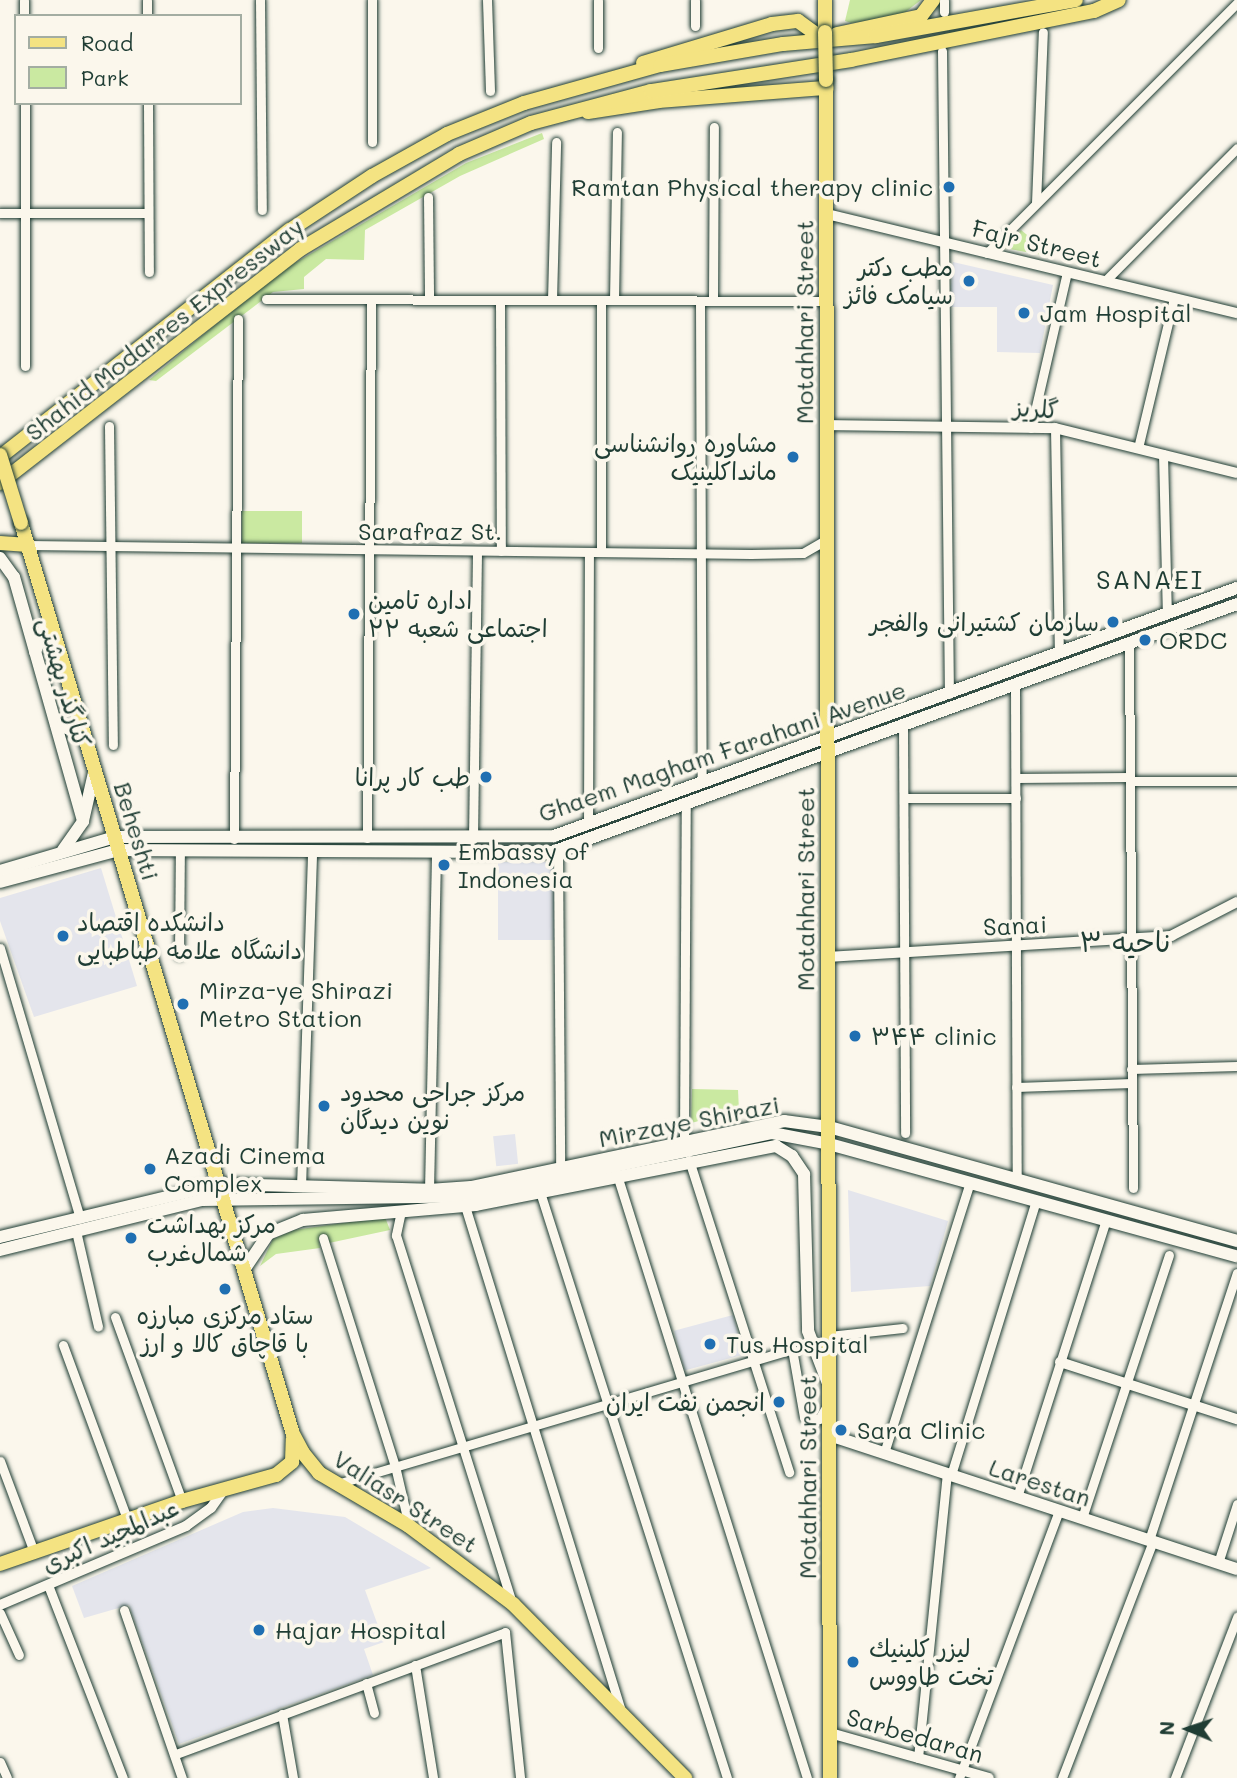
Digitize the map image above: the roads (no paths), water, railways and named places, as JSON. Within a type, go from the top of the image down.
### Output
[{"type":"main road","points":[[783,44],[906,21],[926,12],[933,0]]},
{"type":"main road","name":"Shahid Modarres Expressway","points":[[0,456],[290,230],[447,134],[524,103],[660,65],[783,44],[876,36],[1076,0]]},
{"type":"main road","name":"Shahid Modarres Expressway","points":[[0,483],[301,249],[459,154],[559,116],[672,86],[850,60],[1094,11],[1119,0]]},
{"type":"main road","points":[[524,103],[757,27],[798,21],[821,33],[829,3]]},
{"type":"main road","name":"Motahhari Street","points":[[821,33],[826,51],[827,214],[830,1778]]},
{"type":"main road","points":[[559,116],[659,101],[826,84]]},
{"type":"main road","name":"Beheshti","points":[[0,456],[246,1267],[293,1434]]},
{"type":"main road","points":[[0,543],[27,545]]},
{"type":"main road","name":"کنارگذر بهشتی","points":[[0,558],[14,577],[83,821]]},
{"type":"main road","name":"Ghaem Magham Farahani Avenue","points":[[117,843],[180,850],[558,851],[686,803],[949,694],[1237,588]]},
{"type":"main road","name":"Ghaem Magham Farahani Avenue","points":[[117,843],[234,839],[539,839],[702,782],[828,744],[903,725],[1237,604]]},
{"type":"main road","points":[[35,652],[50,618]]},
{"type":"main road","points":[[56,724],[85,735]]},
{"type":"main road","points":[[63,850],[83,821],[95,768]]},
{"type":"main road","points":[[0,871],[63,850],[117,843]]},
{"type":"main road","points":[[0,882],[117,843]]},
{"type":"main road","name":"Mirzaye Shirazi","points":[[222,1191],[301,1187],[429,1190],[471,1187],[771,1122],[829,1127],[1237,1241]]},
{"type":"main road","name":"Mirzaye Shirazi","points":[[222,1191],[370,1201],[473,1196],[772,1133],[829,1144],[1237,1256]]},
{"type":"main road","name":"Mirzaye Shirazi","points":[[246,1267],[263,1239],[285,1224],[465,1206],[768,1144],[789,1153],[801,1168],[808,1331],[829,1386]]},
{"type":"main road","points":[[6,1242],[80,1218],[222,1191]]},
{"type":"main road","points":[[6,1242],[76,1231],[222,1191]]},
{"type":"main road","name":"Valiasr Street","points":[[293,1434],[310,1465],[335,1484],[409,1526],[513,1604],[685,1778]]},
{"type":"main road","name":"Valiasr Street","points":[[0,1564],[127,1519],[287,1468],[293,1457],[293,1434]]},
{"type":"main road","name":"Larestan","points":[[829,1436],[1237,1569]]},
{"type":"street","points":[[260,0],[262,211]]},
{"type":"street","points":[[372,0],[372,142]]},
{"type":"street","points":[[487,0],[490,91]]},
{"type":"street","points":[[598,0],[598,48]]},
{"type":"street","points":[[695,0],[695,26]]},
{"type":"street","points":[[944,0],[944,12]]},
{"type":"street","points":[[987,253],[1237,3]]},
{"type":"street","points":[[1036,203],[1043,32]]},
{"type":"street","points":[[942,51],[949,694]]},
{"type":"street","points":[[24,105],[25,366]]},
{"type":"street","points":[[148,105],[149,272]]},
{"type":"street","points":[[713,301],[714,127]]},
{"type":"street","points":[[614,300],[617,132]]},
{"type":"street","points":[[552,300],[556,142]]},
{"type":"street","points":[[1105,281],[1237,148]]},
{"type":"street","points":[[428,197],[429,300]]},
{"type":"street","points":[[0,213],[148,213]]},
{"type":"street","name":"Fajr Street","points":[[827,214],[1174,298],[1236,310]]},
{"type":"street","points":[[1031,428],[1067,272]]},
{"type":"street","points":[[1138,448],[1174,298]]},
{"type":"street","points":[[266,299],[827,301]]},
{"type":"street","points":[[368,838],[371,300]]},
{"type":"street","points":[[500,300],[501,551]]},
{"type":"street","points":[[601,300],[601,552]]},
{"type":"street","points":[[700,301],[702,782]]},
{"type":"street","points":[[234,839],[238,319]]},
{"type":"street","name":"گلریز","points":[[827,425],[1055,428],[1237,472]]},
{"type":"street","points":[[110,426],[113,745]]},
{"type":"street","points":[[1055,428],[1059,653]]},
{"type":"street","points":[[1163,454],[1167,614]]},
{"type":"street","name":"Sarafraz St.","points":[[27,545],[111,549],[803,553],[827,539]]},
{"type":"street","points":[[473,839],[477,551]]},
{"type":"street","points":[[588,824],[589,551]]},
{"type":"street","points":[[1129,645],[1133,1188]]},
{"type":"street","points":[[1016,685],[1017,1178]]},
{"type":"street","points":[[903,725],[905,1133]]},
{"type":"street","points":[[1016,778],[1237,781]]},
{"type":"street","points":[[904,798],[1016,799]]},
{"type":"street","points":[[684,1141],[686,803]]},
{"type":"street","points":[[179,955],[180,850]]},
{"type":"street","points":[[301,1187],[312,851]]},
{"type":"street","points":[[558,851],[560,1168]]},
{"type":"street","points":[[429,1190],[436,852]]},
{"type":"street","name":"Sanai","points":[[828,957],[1171,936],[1237,902]]},
{"type":"street","points":[[0,948],[80,1218]]},
{"type":"street","points":[[1132,1069],[1237,1066]]},
{"type":"street","points":[[1016,1087],[1132,1083]]},
{"type":"street","points":[[689,1160],[789,1472]]},
{"type":"street","points":[[617,1175],[807,1778]]},
{"type":"street","points":[[884,1453],[970,1182]]},
{"type":"street","points":[[540,1192],[727,1778]]},
{"type":"street","points":[[918,1758],[949,1475],[1035,1200]]},
{"type":"street","points":[[465,1206],[623,1716]]},
{"type":"street","points":[[401,1211],[396,1235],[513,1604]]},
{"type":"street","points":[[1017,1497],[1106,1220]]},
{"type":"street","points":[[76,1231],[99,1326]]},
{"type":"street","points":[[323,1238],[396,1466],[409,1526]]},
{"type":"street","points":[[1082,1518],[1169,1255]]},
{"type":"street","points":[[1062,1778],[1151,1541],[1237,1273]]},
{"type":"street","points":[[115,1317],[182,1501]]},
{"type":"street","points":[[829,1336],[903,1328]]},
{"type":"street","points":[[63,1345],[127,1519]]},
{"type":"street","points":[[335,1484],[792,1349],[804,1417],[819,1419],[829,1403]]},
{"type":"street","points":[[1060,1362],[1237,1419]]},
{"type":"street","points":[[0,1461],[34,1552]]},
{"type":"street","name":"عبدالمجید اکبری","points":[[0,1605],[186,1526],[211,1508],[225,1488]]},
{"type":"street","points":[[1218,1563],[1237,1504]]},
{"type":"street","points":[[961,1774],[1059,1511]]},
{"type":"street","points":[[48,1586],[123,1778]]},
{"type":"street","points":[[124,1610],[176,1754],[182,1778]]},
{"type":"street","points":[[0,1613],[19,1655]]},
{"type":"street","points":[[1175,1778],[1237,1617]]},
{"type":"street","points":[[176,1754],[505,1632],[520,1778]]},
{"type":"street","points":[[415,1665],[433,1778]]},
{"type":"street","points":[[366,1683],[374,1713]]},
{"type":"street","points":[[282,1714],[293,1778]]},
{"type":"street","name":"Sarbedaran","points":[[830,1733],[918,1758],[961,1774],[989,1778]]},
{"type":"street","points":[[0,1762],[7,1778]]},
{"type":"place","name":"Ramtan Physical therapy clinic","points":[[949,187]]},
{"type":"place","name":"مطب دکتر سیامک فائز","points":[[969,281]]},
{"type":"place","name":"Jam Hospital","points":[[1024,313]]},
{"type":"place","name":"مشاوره روانشناسی مانداکلینیک","points":[[793,457]]},
{"type":"place","name":"اداره تامین اجتماعی شعبه ۲۲","points":[[354,614]]},
{"type":"place","name":"سازمان کشتیرانی والفجر","points":[[1113,622]]},
{"type":"place","name":"ORDC","points":[[1145,640]]},
{"type":"place","name":"طب کار پرانا","points":[[486,777]]},
{"type":"place","name":"Embassy of Indonesia","points":[[444,865]]},
{"type":"place","name":"دانشکده اقتصاد دانشگاه علامه طباطبایی","points":[[63,936]]},
{"type":"place","name":"Mirza-ye Shirazi Metro Station","points":[[183,1004]]},
{"type":"place","name":"۳۴۴ clinic","points":[[855,1036]]},
{"type":"place","name":"مرکز جراحی محدود نوین دیدگان","points":[[324,1106]]},
{"type":"place","name":"Azadi Cinema Complex","points":[[150,1169]]},
{"type":"place","name":"مرکز بهداشت شمال‌غرب","points":[[131,1238]]},
{"type":"place","name":"ستاد مرکزی مبارزه با قاچاق کالا و ارز","points":[[225,1289]]},
{"type":"place","name":"Tus Hospital","points":[[710,1344]]},
{"type":"place","name":"انجمن نفت ایران","points":[[779,1402]]},
{"type":"place","name":"Sara Clinic","points":[[841,1430]]},
{"type":"place","name":"Hajar Hospital","points":[[259,1630]]},
{"type":"place","name":"ليزر كلينيك تخت طاووس","points":[[853,1662]]},
{"type":"district","name":"SANAEI","points":[[1150,580]]},
{"type":"district","name":"ناحیه ۳","points":[[1125,941]]}]
